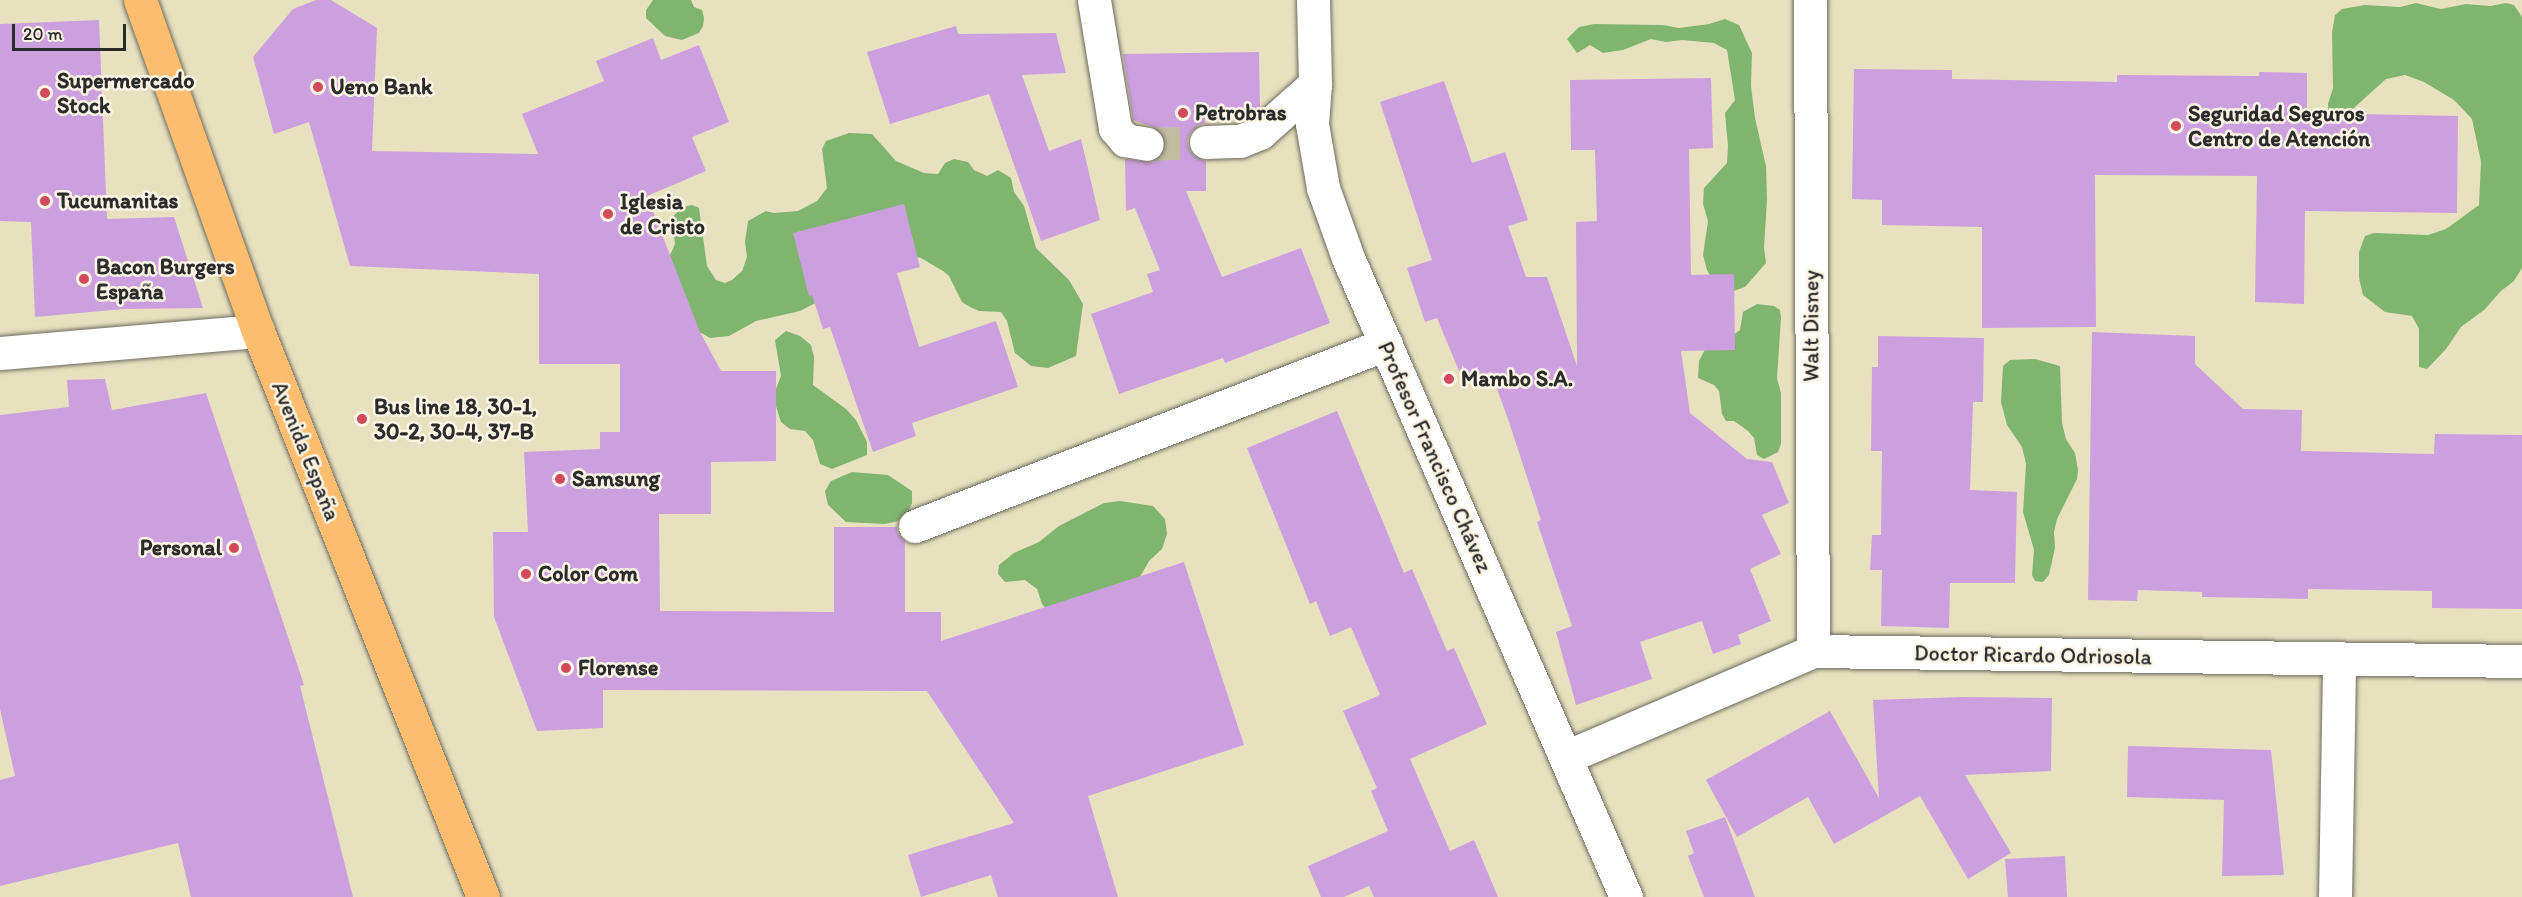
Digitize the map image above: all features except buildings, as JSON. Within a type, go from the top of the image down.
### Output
[{"type":"main road","name":"Avenida España","points":[[141,0],[258,331],[479,890]]},
{"type":"street","points":[[1094,0],[1115,128],[1125,140],[1148,144]]},
{"type":"street","name":"Profesor Francisco Chávez","points":[[1313,0],[1315,84],[1312,124],[1323,188],[1348,258],[1626,897]]},
{"type":"street","name":"Walt Disney","points":[[1810,0],[1813,651]]},
{"type":"street","points":[[1206,142],[1240,141],[1260,133],[1315,84]]},
{"type":"street","points":[[0,353],[258,331]]},
{"type":"street","points":[[915,526],[1386,344]]},
{"type":"street","name":"Doctor Ricardo Odriosola","points":[[1566,757],[1813,651],[2522,661]]},
{"type":"street","points":[[2335,897],[2339,660]]},
{"type":"green space","points":[[653,0],[691,0],[694,7],[702,10],[704,18],[699,33],[682,40],[665,36],[646,18],[646,10]]},
{"type":"green space","points":[[2416,3],[2441,9],[2466,4],[2490,6],[2506,3],[2514,5],[2522,17],[2522,268],[2514,281],[2501,291],[2484,310],[2461,327],[2446,349],[2427,369],[2419,367],[2419,329],[2412,316],[2385,312],[2363,295],[2359,278],[2359,252],[2365,236],[2374,233],[2428,235],[2446,229],[2479,205],[2481,162],[2472,119],[2454,100],[2424,82],[2405,75],[2386,79],[2345,116],[2329,121],[2328,104],[2333,88],[2332,33],[2335,15],[2342,9],[2365,5],[2400,7]]},
{"type":"green space","points":[[1725,19],[1739,25],[1752,53],[1751,86],[1755,118],[1766,166],[1767,200],[1764,248],[1766,263],[1745,287],[1731,292],[1715,285],[1707,270],[1703,255],[1708,221],[1703,204],[1704,188],[1727,163],[1725,113],[1735,100],[1727,50],[1714,43],[1682,40],[1666,42],[1651,39],[1623,50],[1603,53],[1590,45],[1577,53],[1567,39],[1579,27],[1594,24],[1663,25],[1679,28],[1709,24]]},
{"type":"green space","points":[[849,133],[872,134],[896,161],[924,173],[938,174],[945,163],[954,159],[968,162],[974,170],[987,176],[998,170],[1011,178],[1014,192],[1024,206],[1036,248],[1069,280],[1083,304],[1076,356],[1048,368],[1031,366],[1015,353],[1007,321],[1001,312],[979,311],[970,307],[962,302],[949,276],[921,258],[908,255],[800,311],[756,321],[729,336],[710,338],[684,323],[666,264],[675,244],[672,217],[683,207],[692,205],[699,208],[707,266],[716,280],[725,283],[732,280],[742,271],[747,257],[745,242],[748,221],[766,211],[774,213],[798,211],[817,201],[827,188],[822,149],[826,141]]},
{"type":"green space","points":[[1757,304],[1774,306],[1780,310],[1781,318],[1777,378],[1781,393],[1781,444],[1778,452],[1764,459],[1757,455],[1754,438],[1748,431],[1734,421],[1726,421],[1722,414],[1719,391],[1714,385],[1698,378],[1699,361],[1711,338],[1733,335],[1740,330],[1743,312]]},
{"type":"green space","points":[[786,331],[800,336],[811,345],[814,357],[813,385],[846,409],[856,420],[867,442],[867,455],[832,469],[820,464],[813,440],[805,431],[790,429],[781,422],[773,397],[781,376],[775,340]]},
{"type":"green space","points":[[2035,359],[2060,366],[2062,423],[2066,439],[2075,453],[2078,470],[2077,479],[2057,519],[2054,532],[2055,548],[2049,575],[2043,582],[2035,581],[2032,575],[2034,550],[2023,512],[2026,464],[2022,447],[2007,425],[2001,402],[2003,366],[2010,360]]},
{"type":"green space","points":[[852,472],[888,475],[912,491],[912,503],[908,513],[898,521],[885,524],[846,522],[828,505],[825,491],[831,481]]},
{"type":"green space","points":[[1120,501],[1153,506],[1165,519],[1167,534],[1162,549],[1149,561],[1140,577],[1052,615],[1042,604],[1037,589],[1025,580],[1005,582],[998,574],[999,565],[1014,553],[1039,542],[1059,526],[1104,503]]},
{"type":"tunnel","points":[[1147,144],[1206,142]]},
{"type":"place","name":"Ueno Bank","points":[[318,87]]},
{"type":"place","name":"Supermercado Stock","points":[[45,93]]},
{"type":"place","name":"Petrobras","points":[[1183,113]]},
{"type":"place","name":"Seguridad Seguros Centro de Atención","points":[[2176,126]]},
{"type":"place","name":"Tucumanitas","points":[[45,201]]},
{"type":"place","name":"Iglesia de Cristo","points":[[608,214]]},
{"type":"place","name":"Bacon Burgers España","points":[[84,279]]},
{"type":"place","name":"Mambo S.A.","points":[[1449,379]]},
{"type":"place","name":"Bus line 18, 30-1, 30-2, 30-4, 37-B","points":[[362,419]]},
{"type":"place","name":"Samsung","points":[[560,479]]},
{"type":"place","name":"Personal","points":[[234,548]]},
{"type":"place","name":"Color Com","points":[[526,574]]},
{"type":"place","name":"Florense","points":[[566,668]]}]
